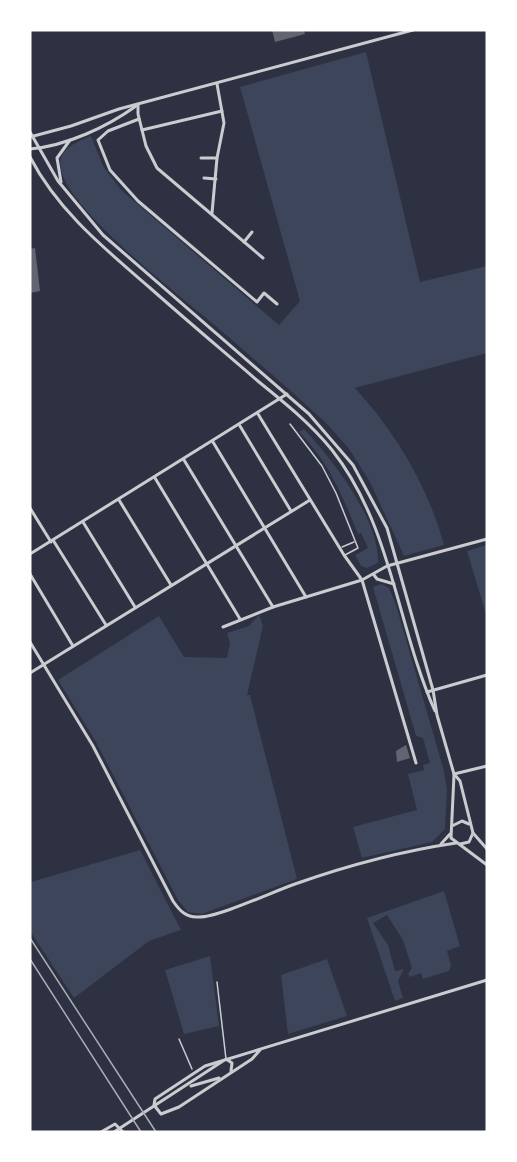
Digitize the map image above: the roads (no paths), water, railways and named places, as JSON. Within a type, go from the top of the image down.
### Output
[{"type":"street","points":[[31,137],[138,105],[413,30]]},
{"type":"street","points":[[212,213],[217,158],[224,123],[217,84]]},
{"type":"street","points":[[138,105],[142,130],[157,168],[263,258]]},
{"type":"street","points":[[30,149],[71,139],[120,118],[138,105]]},
{"type":"street","points":[[142,130],[222,111]]},
{"type":"street","points":[[139,119],[108,131],[98,140],[110,170],[138,201],[257,302],[264,293],[277,304]]},
{"type":"street","points":[[30,132],[63,188],[114,246],[287,394],[329,434],[358,473],[387,528],[433,690],[437,715],[454,774],[450,834],[439,845]]},
{"type":"street","points":[[63,188],[57,171],[57,158],[71,139]]},
{"type":"street","points":[[30,157],[39,174],[64,208],[96,242],[280,399],[326,443],[350,476],[370,514],[427,692],[437,715]]},
{"type":"street","points":[[201,158],[217,158]]},
{"type":"street","points":[[30,166],[39,174]]},
{"type":"street","points":[[204,178],[216,179]]},
{"type":"street","points":[[244,242],[252,232]]},
{"type":"street","points":[[30,554],[240,426],[287,394]]},
{"type":"street","points":[[258,414],[344,555],[362,580],[416,763]]},
{"type":"street","points":[[240,426],[291,511]]},
{"type":"street","points":[[213,442],[306,597]]},
{"type":"street","points":[[184,460],[273,607]]},
{"type":"street","points":[[155,478],[240,619]]},
{"type":"street","points":[[119,500],[171,585]]},
{"type":"street","points":[[30,673],[310,500]]},
{"type":"street","points":[[30,508],[106,625]]},
{"type":"street","points":[[83,522],[135,607]]},
{"type":"street","points":[[223,627],[273,607],[362,580],[387,566],[487,539]]},
{"type":"street","points":[[30,574],[73,646]]},
{"type":"street","points":[[374,575],[377,579],[394,584]]},
{"type":"street","points":[[30,642],[93,746],[173,901],[178,909],[190,916],[206,916],[297,883],[362,864],[439,845],[469,842],[473,832]]},
{"type":"street","points":[[427,692],[487,675]]},
{"type":"street","points":[[454,774],[487,766]]},
{"type":"street","points":[[454,774],[460,781],[473,832],[487,849]]},
{"type":"street","points":[[451,828],[462,821],[471,825]]},
{"type":"street","points":[[450,834],[457,843],[487,865]]},
{"type":"street","points":[[260,1050],[252,1059],[170,1112],[161,1114],[154,1105],[155,1099],[199,1069],[226,1059],[487,980]]},
{"type":"street","points":[[226,1059],[232,1063],[230,1072]]},
{"type":"street","points":[[114,1132],[226,1059]]},
{"type":"street","points":[[186,1087],[222,1077]]},
{"type":"street","points":[[100,1132],[115,1124],[123,1132]]},
{"type":"lane","points":[[290,424],[322,466],[336,492],[358,548],[344,555]]},
{"type":"lane","points":[[340,548],[355,541]]},
{"type":"lane","points":[[217,982],[226,1059]]},
{"type":"lane","points":[[179,1039],[192,1069]]},
{"type":"railway","points":[[30,938],[156,1132]]},
{"type":"railway","points":[[30,959],[141,1132]]}]
